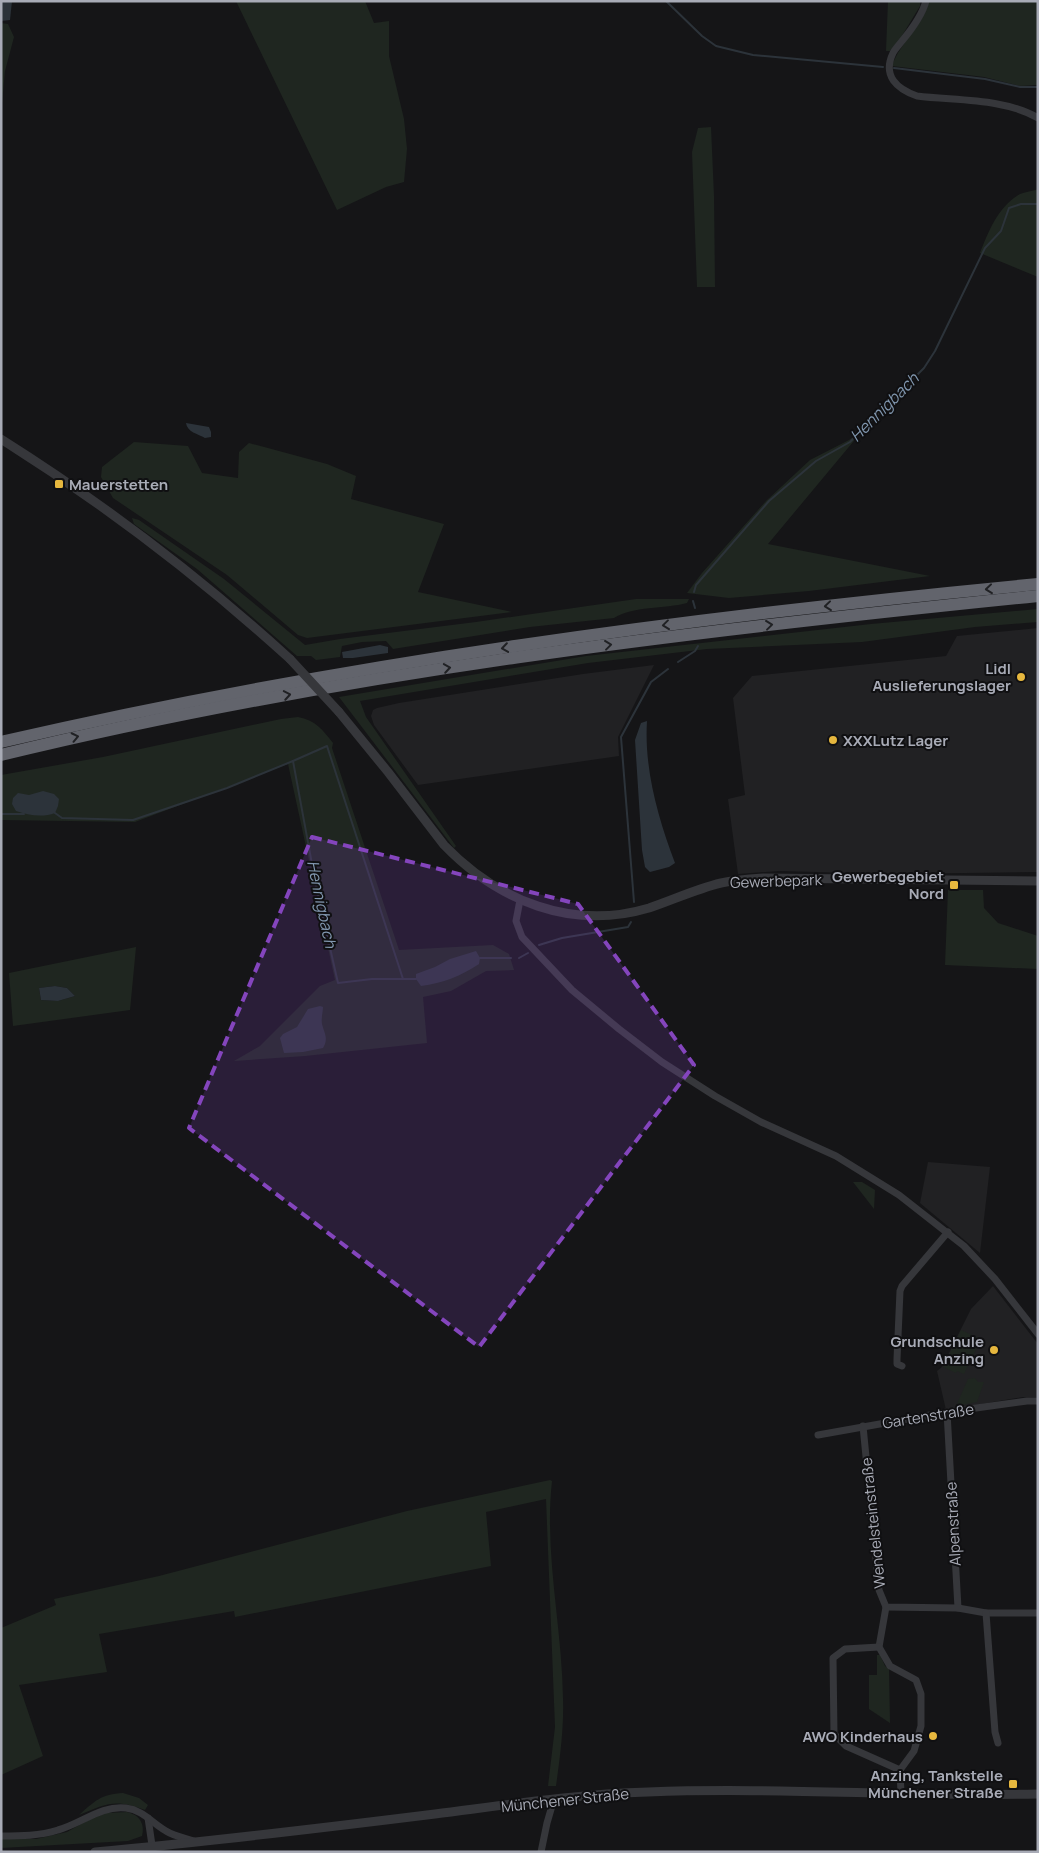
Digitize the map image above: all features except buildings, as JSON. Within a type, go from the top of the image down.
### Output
[{"type":"highway","points":[[1,742],[220,695],[461,654],[714,620],[1038,584]]},
{"type":"highway","points":[[1,755],[239,704],[458,666],[756,626],[1038,596]]},
{"type":"highway","points":[[1,762],[12,759],[28,748]]},
{"type":"street","points":[[926,1],[923,11],[893,53],[889,69],[890,77],[896,84],[908,93],[917,96],[1012,107],[1038,118]]},
{"type":"street","name":"Gewerbepark","points":[[1,439],[70,484],[186,570],[290,659],[339,712],[454,856],[489,883],[520,900],[567,913],[604,915],[648,908],[723,882],[763,878],[1038,881]]},
{"type":"street","points":[[520,900],[516,922],[522,937],[572,990],[662,1062],[715,1096],[761,1122],[843,1160],[899,1195],[948,1232],[982,1264],[1038,1334]]},
{"type":"street","points":[[902,1366],[897,1364],[900,1291],[906,1280],[948,1232]]},
{"type":"street","name":"Gartenstraße","points":[[818,1435],[947,1412],[1038,1401]]},
{"type":"street","name":"Alpenstraße","points":[[947,1412],[958,1608]]},
{"type":"street","name":"Wendelsteinstraße","points":[[862,1426],[878,1590],[886,1607],[958,1608]]},
{"type":"street","points":[[886,1607],[879,1647],[890,1666],[916,1680],[921,1694],[921,1726],[914,1751],[900,1770],[901,1794]]},
{"type":"street","points":[[958,1608],[986,1613],[1038,1613]]},
{"type":"street","points":[[986,1613],[995,1732],[998,1743]]},
{"type":"street","points":[[879,1647],[845,1649],[833,1658],[834,1734],[846,1746],[900,1770]]},
{"type":"street","name":"Münchener Straße","points":[[95,1852],[153,1849],[554,1799],[647,1792],[1038,1794]]},
{"type":"street","points":[[541,1852],[554,1799]]},
{"type":"street","points":[[1,1836],[30,1836],[53,1832],[107,1809],[129,1809],[148,1818],[164,1831],[198,1842]]},
{"type":"street","points":[[148,1818],[153,1849]]},
{"type":"highlighted area","points":[[312,837],[578,904],[694,1065],[479,1347],[189,1128]]},
{"type":"shaded area","points":[[1,1],[12,1],[10,20],[1,21]]},
{"type":"shaded area","points":[[236,1],[365,1],[374,23],[389,21],[389,56],[404,119],[407,149],[404,182],[386,187],[337,210]]},
{"type":"shaded area","points":[[888,1],[920,1],[920,6],[900,39],[890,51],[886,51]]},
{"type":"shaded area","points":[[929,1],[1038,1],[1038,85],[1020,86],[984,77],[892,66],[900,49],[922,19]]},
{"type":"shaded area","points":[[1,23],[8,24],[14,37],[5,71],[1,114]]},
{"type":"shaded area","points":[[711,127],[715,287],[697,287],[692,152],[698,128]]},
{"type":"shaded area","points":[[1038,188],[1038,277],[980,253],[995,220],[1006,205],[1020,194]]},
{"type":"shaded area","points":[[186,423],[209,427],[211,437],[205,438],[193,432],[188,429]]},
{"type":"shaded area","points":[[863,430],[768,544],[930,576],[809,591],[729,598],[687,593],[702,573],[766,501],[810,460],[849,440]]},
{"type":"shaded area","points":[[134,442],[188,446],[202,473],[238,478],[239,452],[249,443],[327,464],[356,476],[351,499],[444,524],[418,592],[512,612],[307,638],[298,635],[227,575],[113,498],[101,477],[102,467]]},
{"type":"shaded area","points":[[132,518],[139,520],[224,579],[305,645],[636,599],[689,599],[687,603],[630,611],[614,618],[530,627],[393,649],[386,641],[362,642],[342,646],[340,657],[316,660],[311,656],[297,656],[197,569],[134,524]]},
{"type":"shaded area","points":[[1038,609],[1038,622],[975,627],[862,642],[707,649],[588,663],[360,701],[366,717],[456,846],[454,848],[339,697],[586,656],[871,624]]},
{"type":"shaded area","points":[[1038,628],[1038,872],[893,874],[779,871],[738,874],[728,799],[745,795],[733,698],[752,676],[946,656],[957,636]]},
{"type":"shaded area","points":[[380,645],[388,647],[388,653],[343,658],[342,652]]},
{"type":"shaded area","points":[[654,665],[618,737],[619,756],[418,785],[374,725],[371,716],[373,710],[377,708],[399,703],[583,674]]},
{"type":"shaded area","points":[[298,717],[314,723],[333,743],[332,748],[399,950],[493,945],[509,954],[514,970],[486,971],[451,991],[423,997],[427,1043],[305,1056],[234,1061],[260,1046],[320,986],[335,980],[288,764],[135,822],[1,820],[1,775],[103,757]]},
{"type":"shaded area","points":[[647,721],[650,775],[663,829],[675,863],[669,867],[650,872],[645,867],[642,850],[635,740],[641,723]]},
{"type":"shaded area","points":[[43,791],[54,794],[59,799],[55,813],[40,816],[25,814],[16,811],[12,804],[13,798],[18,793],[29,795]]},
{"type":"shaded area","points":[[948,890],[983,890],[984,908],[998,923],[1038,936],[1038,969],[945,965]]},
{"type":"shaded area","points":[[136,947],[130,1010],[13,1026],[9,973]],"holes":[[[55,986],[67,988],[75,996],[58,1001],[41,1000],[39,988]]]},
{"type":"shaded area","points":[[476,951],[480,958],[479,964],[459,975],[444,981],[421,986],[416,979],[416,974],[450,959]]},
{"type":"shaded area","points":[[55,986],[67,988],[75,996],[58,1001],[41,1000],[39,988]]},
{"type":"shaded area","points":[[323,1007],[322,1022],[326,1038],[323,1048],[284,1053],[280,1038],[283,1034],[297,1027],[308,1009]]},
{"type":"shaded area","points":[[928,1162],[990,1167],[980,1253],[920,1203]]},
{"type":"shaded area","points":[[853,1182],[862,1182],[875,1190],[874,1209]]},
{"type":"shaded area","name":"Grundschule Anzing","points":[[993,1286],[1038,1344],[1038,1397],[1023,1397],[946,1410],[937,1371],[942,1367],[971,1309]]},
{"type":"shaded area","points":[[961,1330],[981,1339],[964,1374],[957,1371],[956,1373],[943,1367]]},
{"type":"shaded area","points":[[975,1378],[978,1382],[984,1382],[977,1402],[956,1406],[968,1379]]},
{"type":"shaded area","points":[[552,1481],[550,1535],[563,1698],[562,1731],[556,1786],[548,1786],[555,1727],[546,1499],[486,1512],[491,1566],[235,1617],[234,1611],[99,1634],[107,1672],[19,1685],[43,1756],[1,1775],[1,1628],[56,1605],[54,1599],[159,1576],[407,1511]]},
{"type":"shaded area","points":[[877,1655],[880,1655],[885,1666],[889,1669],[890,1723],[869,1709],[869,1675],[877,1675]]},
{"type":"shaded area","points":[[123,1793],[139,1798],[148,1805],[145,1810],[126,1804],[112,1804],[79,1815],[99,1799]]},
{"type":"shaded area","points":[[127,1812],[135,1815],[142,1824],[142,1836],[128,1841],[1,1848],[1,1839],[36,1839],[67,1832],[88,1820],[106,1813]]},
{"type":"waterway","points":[[666,1],[702,36],[716,46],[753,55],[883,67]]},
{"type":"waterway","points":[[894,68],[985,79],[1020,87],[1038,87]]},
{"type":"waterway","name":"Hennigbach","points":[[694,592],[696,585],[769,501],[816,461],[850,442],[924,368],[935,351],[985,248],[1001,231],[1009,208],[1021,204],[1038,204]]},
{"type":"waterway","name":"Hennigbach","points":[[693,601],[695,608]]},
{"type":"waterway","name":"Hennigbach","points":[[678,662],[695,651],[698,646]]},
{"type":"waterway","name":"Hennigbach","points":[[634,902],[621,737],[651,682],[668,669]]},
{"type":"waterway","name":"Hennigbach","points":[[293,761],[327,746],[403,979]]},
{"type":"waterway","name":"Hennigbach","points":[[55,813],[62,818],[133,820],[227,788],[293,761],[316,886],[338,983],[372,979],[416,979]]},
{"type":"waterway","name":"Hennigbach","points":[[1,814],[24,814]]},
{"type":"waterway","name":"Hennigbach","points":[[539,945],[562,938],[628,927],[631,922]]},
{"type":"waterway","name":"Hennigbach","points":[[519,958],[528,953]]},
{"type":"waterway","name":"Hennigbach","points":[[480,958],[511,958]]},
{"type":"place","name":"Mauerstetten","points":[[59,484]]},
{"type":"place","name":"Lidl Auslieferungslager","points":[[1021,677]]},
{"type":"place","name":"XXXLutz Lager","points":[[833,740]]},
{"type":"place","name":"Gewerbegebiet Nord","points":[[954,885]]},
{"type":"place","name":"Grundschule Anzing","points":[[994,1350]]},
{"type":"place","name":"AWO Kinderhaus","points":[[933,1736]]},
{"type":"place","name":"Anzing, Tankstelle Münchener Straße","points":[[1013,1784]]}]
